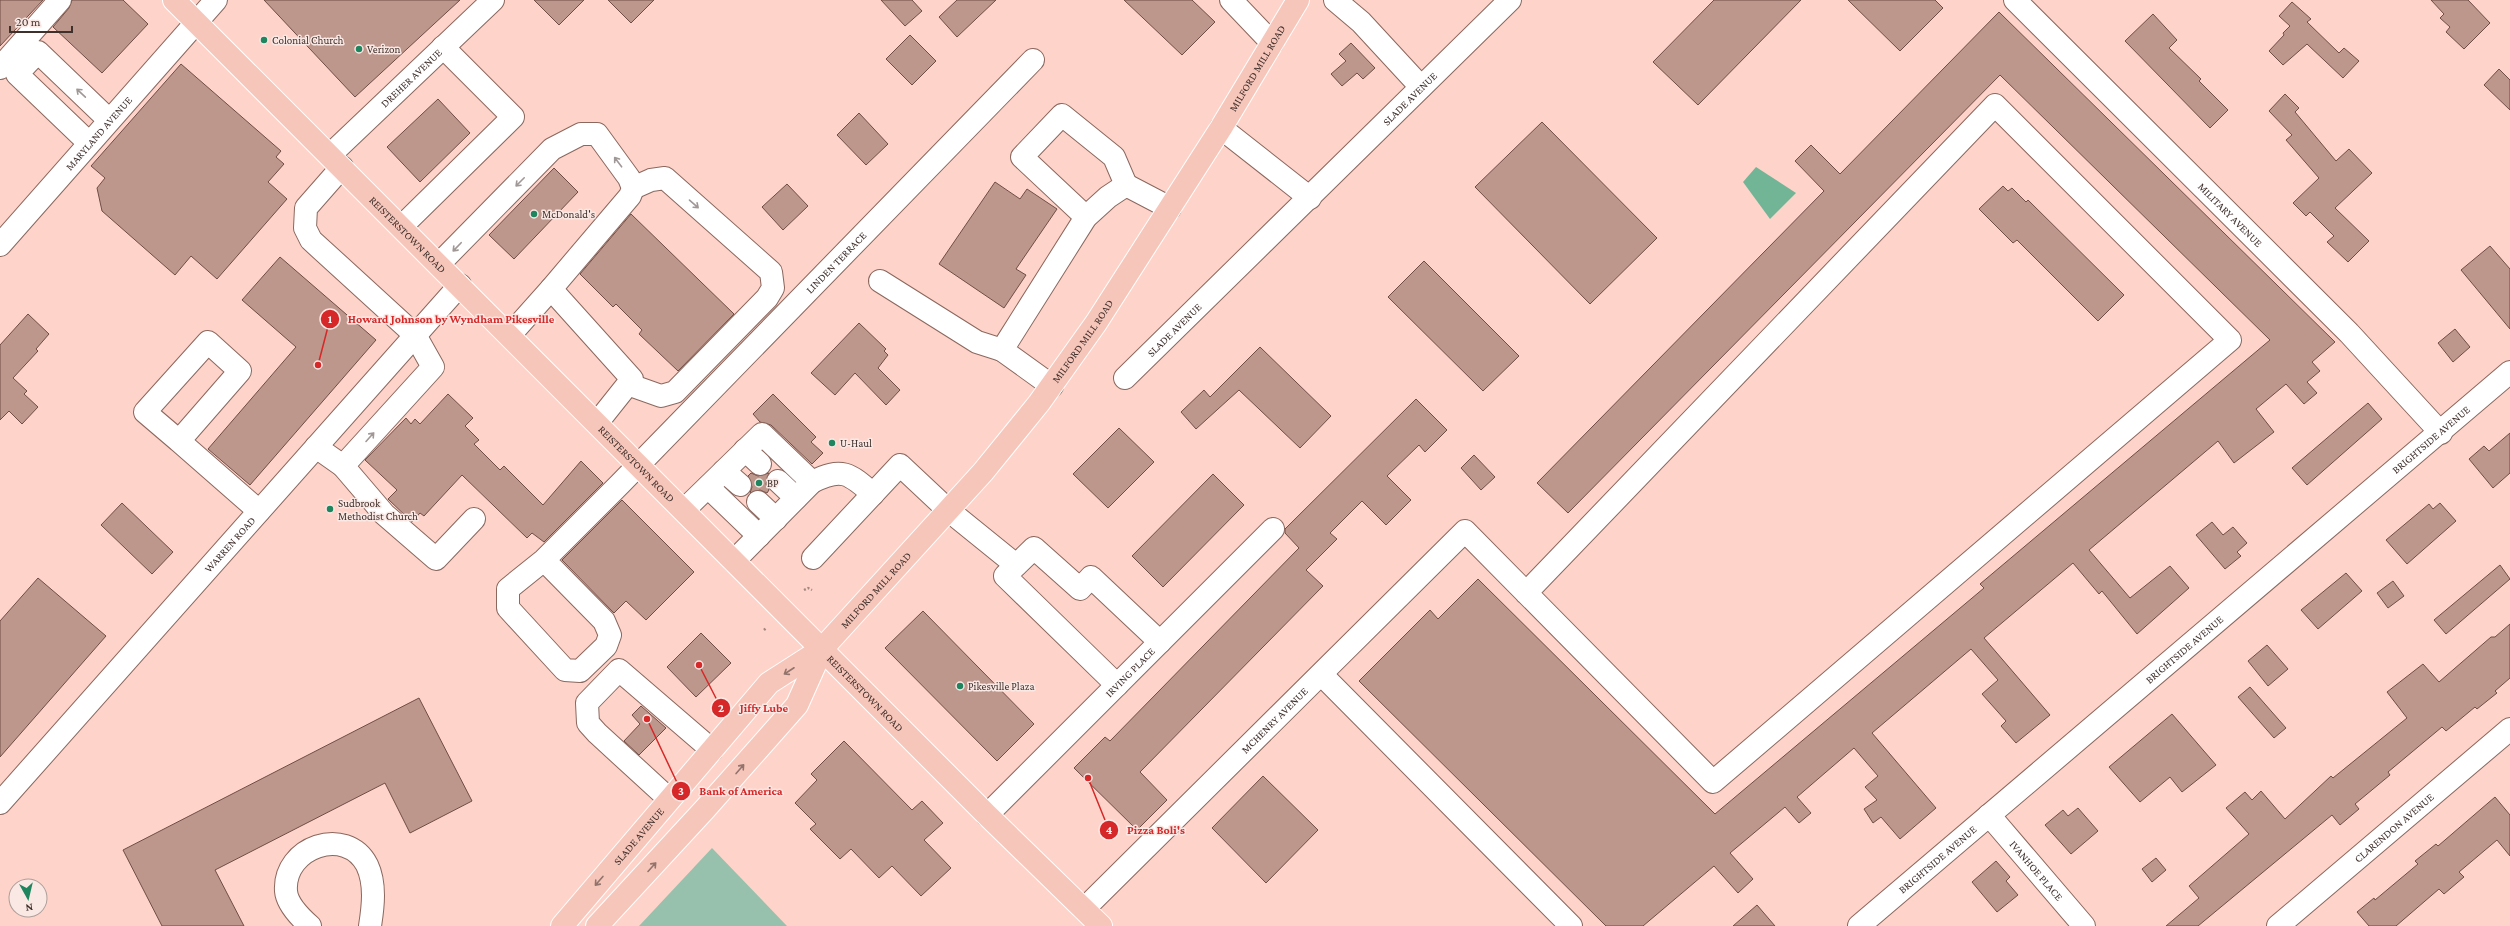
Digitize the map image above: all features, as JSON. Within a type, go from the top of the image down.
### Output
[{"type":"main road","name":"REISTERSTOWN ROAD","points":[[174,0],[460,285],[987,815],[1101,926]]},
{"type":"main road","name":"MILFORD MILL ROAD","points":[[822,649],[982,472],[1052,386],[1096,323],[1221,128],[1298,0]]},
{"type":"main road","name":"SLADE AVENUE","points":[[562,926],[669,799],[769,684],[822,649]]},
{"type":"main road","points":[[597,926],[797,705],[822,649]]},
{"type":"street","points":[[0,68],[60,0]]},
{"type":"street","name":"MARYLAND AVENUE","points":[[0,245],[216,0]]},
{"type":"street","name":"DREHER AVENUE","points":[[344,466],[433,367],[415,335],[311,240],[305,228],[306,208],[336,161],[443,47],[493,0]]},
{"type":"street","points":[[1230,0],[1272,43]]},
{"type":"street","points":[[1335,0],[1361,22],[1421,87]]},
{"type":"street","name":"SLADE AVENUE","points":[[1125,378],[1510,0]]},
{"type":"street","name":"MILITARY AVENUE","points":[[2024,3],[2349,333],[2440,433]]},
{"type":"street","points":[[402,227],[513,117],[443,47]]},
{"type":"street","points":[[89,143],[17,74],[38,52],[110,120]]},
{"type":"street","name":"LINDEN TERRACE","points":[[544,560],[604,621],[610,635],[606,646],[580,671],[565,670],[508,608],[508,589],[544,560],[1033,60]]},
{"type":"street","points":[[1995,105],[2230,340],[1713,782],[1526,593],[1995,105]]},
{"type":"street","points":[[1086,217],[1022,157],[1062,115],[1114,157],[1126,186],[1170,208]]},
{"type":"street","points":[[1221,128],[1310,198]]},
{"type":"street","points":[[439,264],[552,150],[581,134],[597,134],[629,178],[632,192]]},
{"type":"street","points":[[510,336],[632,192],[651,180],[665,178],[771,272],[773,288],[767,298],[674,392],[661,396],[630,385]]},
{"type":"street","points":[[1002,350],[1086,217],[1108,197],[1126,186]]},
{"type":"street","points":[[880,281],[977,342],[1002,350],[1052,386]]},
{"type":"street","name":"WARREN ROAD","points":[[0,803],[460,285]]},
{"type":"street","points":[[551,289],[632,379],[630,385],[597,423]]},
{"type":"street","name":"BRIGHTSIDE AVENUE","points":[[1859,926],[2510,372]]},
{"type":"street","points":[[684,510],[708,487],[732,478],[753,457],[762,434],[812,482]]},
{"type":"street","points":[[179,441],[259,511]]},
{"type":"street","points":[[316,446],[344,466],[384,514],[436,559],[474,518]]},
{"type":"street","points":[[813,558],[900,465],[948,510],[1016,565]]},
{"type":"street","points":[[734,561],[812,482],[830,473],[846,473],[855,478],[873,494]]},
{"type":"street","points":[[778,481],[796,498]]},
{"type":"street","points":[[708,487],[759,536]]},
{"type":"street","points":[[758,502],[776,519]]},
{"type":"street","name":"IRVING PLACE","points":[[987,815],[1273,529]]},
{"type":"street","name":"MCHENRY AVENUE","points":[[1084,909],[1322,675],[1464,531],[1526,593]]},
{"type":"street","points":[[1117,685],[1005,576],[1034,548],[1080,589],[1091,578],[1160,642]]},
{"type":"street","points":[[669,799],[588,723],[587,704],[619,670],[712,750]]},
{"type":"street","points":[[1322,675],[1571,926]]},
{"type":"street","name":"CLARENDON AVENUE","points":[[2278,926],[2510,729]]},
{"type":"street","name":"IVANHOE PLACE","points":[[1989,815],[2084,926]]},
{"type":"street","points":[[310,926],[291,903],[286,891],[290,872],[298,858],[312,846],[329,844],[346,846],[359,855],[367,866],[373,902],[370,926]]},
{"type":"path","points":[[804,590],[808,588],[812,590]]},
{"type":"shaded area","points":[[1756,167],[1796,193],[1770,219],[1743,182]]},
{"type":"shaded area","points":[[712,848],[787,926],[639,926]]},
{"type":"building","points":[[0,0],[43,0],[0,46]]},
{"type":"building","points":[[72,0],[123,0],[148,24],[102,73],[53,27],[69,8]]},
{"type":"building","name":"Verizon","points":[[264,0],[460,0],[355,97]]},
{"type":"building","points":[[534,0],[584,0],[559,25]]},
{"type":"building","points":[[608,0],[654,0],[631,23]]},
{"type":"building","points":[[881,0],[912,0],[922,11],[905,26]]},
{"type":"building","points":[[957,0],[996,0],[957,37],[939,17]]},
{"type":"building","points":[[1124,0],[1192,0],[1215,22],[1182,55]]},
{"type":"building","points":[[1714,0],[1801,0],[1698,105],[1653,62]]},
{"type":"building","points":[[1848,0],[1935,0],[1943,8],[1900,51]]},
{"type":"building","points":[[2431,0],[2468,0],[2490,23],[2464,49],[2446,32],[2450,27],[2440,18],[2444,14]]},
{"type":"building","points":[[2292,2],[2311,19],[2307,22],[2339,53],[2344,48],[2359,61],[2343,78],[2307,44],[2283,65],[2269,51],[2290,26],[2279,16]]},
{"type":"building","points":[[1999,12],[2335,342],[2312,362],[2320,371],[2307,382],[2317,393],[2304,404],[2286,384],[2256,409],[2274,432],[2234,463],[2218,441],[2089,550],[2130,598],[2170,566],[2189,588],[2137,634],[2102,591],[2099,594],[2073,563],[1984,638],[2050,715],[2016,743],[2001,726],[2006,721],[1982,694],[1998,680],[1971,649],[1872,733],[1936,808],[1900,839],[1881,817],[1873,823],[1864,809],[1877,800],[1865,787],[1878,776],[1854,748],[1797,797],[1811,813],[1799,823],[1785,807],[1730,853],[1753,879],[1738,893],[1714,866],[1643,926],[1606,926],[1359,681],[1430,610],[1438,619],[1478,579],[1715,814],[1984,588],[1980,584],[2270,340],[2000,75],[1568,513],[1537,483],[1824,191],[1795,161],[1811,145],[1840,174]]},
{"type":"building","points":[[2153,14],[2177,40],[2169,48],[2201,79],[2199,81],[2228,110],[2210,128],[2125,41]]},
{"type":"building","points":[[910,35],[936,61],[912,85],[886,59]]},
{"type":"building","points":[[1351,43],[1375,68],[1363,79],[1357,73],[1342,86],[1331,74],[1346,61],[1339,54]]},
{"type":"building","points":[[181,64],[281,151],[276,157],[284,164],[268,182],[287,199],[217,279],[191,256],[175,275],[102,211],[97,188],[105,178],[91,166]]},
{"type":"building","points":[[2499,69],[2510,80],[2510,110],[2484,85]]},
{"type":"building","points":[[2285,94],[2299,108],[2295,112],[2336,161],[2349,149],[2372,173],[2335,208],[2369,241],[2348,262],[2327,242],[2334,236],[2310,212],[2306,216],[2293,203],[2319,178],[2286,140],[2292,135],[2269,111]]},
{"type":"building","points":[[438,99],[470,133],[420,182],[387,147]]},
{"type":"building","points":[[859,113],[888,144],[866,165],[837,135]]},
{"type":"building","points":[[1542,122],[1657,238],[1590,304],[1475,187]]},
{"type":"building","name":"McDonald's","points":[[554,168],[578,192],[514,259],[489,235]]},
{"type":"building","points":[[995,182],[1020,199],[1027,189],[1057,209],[1016,269],[1026,275],[1004,308],[939,264]]},
{"type":"building","points":[[787,184],[808,206],[783,230],[762,207]]},
{"type":"building","points":[[2003,186],[2008,191],[2012,188],[2026,202],[2028,200],[2124,295],[2098,321],[2017,240],[2013,243],[1979,209]]},
{"type":"building","points":[[631,214],[734,314],[678,371],[639,334],[642,330],[616,304],[613,307],[580,274]]},
{"type":"building","points":[[2490,246],[2510,269],[2510,329],[2461,270]]},
{"type":"building","points":[[280,257],[376,340],[250,485],[208,449],[296,347],[242,300]]},
{"type":"building","points":[[1424,261],[1519,356],[1483,391],[1388,297]]},
{"type":"building","points":[[28,314],[49,334],[36,349],[38,351],[13,378],[27,391],[24,394],[38,407],[22,424],[9,411],[0,420],[0,345]]},
{"type":"building","points":[[859,323],[886,349],[884,351],[888,355],[878,368],[900,390],[886,405],[855,373],[835,395],[811,373]]},
{"type":"building","points":[[2455,329],[2470,347],[2453,362],[2438,343]]},
{"type":"building","points":[[1260,347],[1331,416],[1300,448],[1239,390],[1196,429],[1181,412],[1204,390],[1210,397]]},
{"type":"building","points":[[448,394],[473,418],[465,426],[479,440],[474,444],[500,470],[504,466],[543,505],[581,461],[603,483],[544,542],[532,533],[527,538],[462,475],[424,516],[420,513],[412,522],[388,499],[397,490],[365,460],[406,418],[411,424],[415,419],[420,424]]},
{"type":"building","points":[[773,394],[816,437],[811,442],[823,453],[812,464],[771,425],[760,422],[753,414]]},
{"type":"building","points":[[1416,399],[1447,430],[1425,452],[1419,445],[1387,476],[1411,500],[1386,525],[1362,501],[1330,533],[1337,539],[1306,570],[1323,586],[1140,772],[1167,800],[1137,830],[1074,768],[1105,737],[1110,741],[1299,548],[1285,533],[1285,529]]},
{"type":"building","points":[[2368,403],[2382,419],[2307,485],[2292,468]]},
{"type":"building","points":[[1119,428],[1154,462],[1108,508],[1073,474]]},
{"type":"building","points":[[2510,433],[2510,473],[2493,488],[2469,459],[2484,446],[2489,451]]},
{"type":"building","points":[[1474,455],[1495,477],[1481,490],[1461,468]]},
{"type":"building","points":[[751,473],[758,476],[769,473],[766,484],[769,490],[767,493],[760,490],[750,493],[752,487],[748,476]]},
{"type":"building","points":[[1213,474],[1244,505],[1163,587],[1132,556]]},
{"type":"building","points":[[622,500],[694,572],[646,620],[626,601],[614,613],[562,560]]},
{"type":"building","points":[[122,503],[173,552],[152,574],[101,525]]},
{"type":"building","points":[[2440,503],[2456,521],[2407,564],[2386,540],[2429,504],[2433,509]]},
{"type":"building","points":[[2212,522],[2223,535],[2233,527],[2247,543],[2237,552],[2241,556],[2225,569],[2196,535]]},
{"type":"building","points":[[2500,565],[2510,579],[2446,634],[2434,620]]},
{"type":"building","points":[[2346,573],[2362,591],[2318,629],[2301,610]]},
{"type":"building","points":[[38,578],[106,636],[0,757],[0,621]]},
{"type":"building","points":[[2393,581],[2404,596],[2388,608],[2377,593]]},
{"type":"building","name":"Pikesville Plaza","points":[[923,611],[1034,724],[997,761],[885,648]]},
{"type":"building","points":[[2510,624],[2510,678],[2495,691],[2497,693],[2477,709],[2475,707],[2446,731],[2442,727],[2388,772],[2390,775],[2355,804],[2359,809],[2340,825],[2332,815],[2198,926],[2166,926],[2199,898],[2189,886],[2249,834],[2226,808],[2245,792],[2252,800],[2261,791],[2285,819],[2331,776],[2333,778],[2407,718],[2387,692],[2423,664],[2439,682],[2491,637],[2495,637]]},
{"type":"building","points":[[701,633],[731,663],[696,697],[667,667]]},
{"type":"building","points":[[2267,645],[2288,669],[2268,686],[2248,661]]},
{"type":"building","points":[[2250,687],[2286,728],[2274,738],[2238,697]]},
{"type":"building","points":[[419,698],[472,801],[410,833],[385,783],[215,870],[244,926],[162,926],[123,850]]},
{"type":"building","points":[[641,706],[666,728],[639,755],[624,741],[640,724],[632,715]]},
{"type":"building","points":[[2172,714],[2216,765],[2182,792],[2170,777],[2140,802],[2109,767]]},
{"type":"building","points":[[844,741],[912,810],[922,801],[943,823],[924,840],[951,868],[921,896],[892,866],[879,878],[851,849],[840,859],[810,829],[816,824],[795,803],[817,780],[811,774]]},
{"type":"building","points":[[1263,776],[1318,830],[1266,883],[1212,828]]},
{"type":"building","points":[[2495,797],[2510,815],[2510,856],[2497,840],[2459,872],[2464,877],[2444,894],[2439,889],[2396,926],[2369,926],[2357,912],[2374,898],[2375,900],[2418,864],[2415,861],[2436,844],[2438,846]]},
{"type":"building","points":[[2078,808],[2098,831],[2071,854],[2045,825],[2063,810],[2068,816]]},
{"type":"building","points":[[2156,858],[2166,870],[2152,882],[2142,869]]},
{"type":"building","points":[[1996,861],[2010,877],[2006,881],[2018,895],[1997,912],[1972,882]]},
{"type":"building","points":[[1757,905],[1775,926],[1733,926]]},
{"type":"place","name":"Colonial Church","points":[[264,40]]},
{"type":"place","name":"Verizon","points":[[359,49]]},
{"type":"place","name":"McDonald's","points":[[534,214]]},
{"type":"place","name":"Howard Johnson by Wyndham Pikesville","points":[[318,365]]},
{"type":"place","name":"U-Haul","points":[[832,443]]},
{"type":"place","name":"BP","points":[[759,483]]},
{"type":"place","name":"Sudbrook Methodist Church","points":[[330,509]]},
{"type":"place","name":"Jiffy Lube","points":[[699,665]]},
{"type":"place","name":"Pikesville Plaza","points":[[960,686]]},
{"type":"place","name":"Bank of America","points":[[647,719]]},
{"type":"place","name":"Pizza Boli's","points":[[1088,778]]}]
